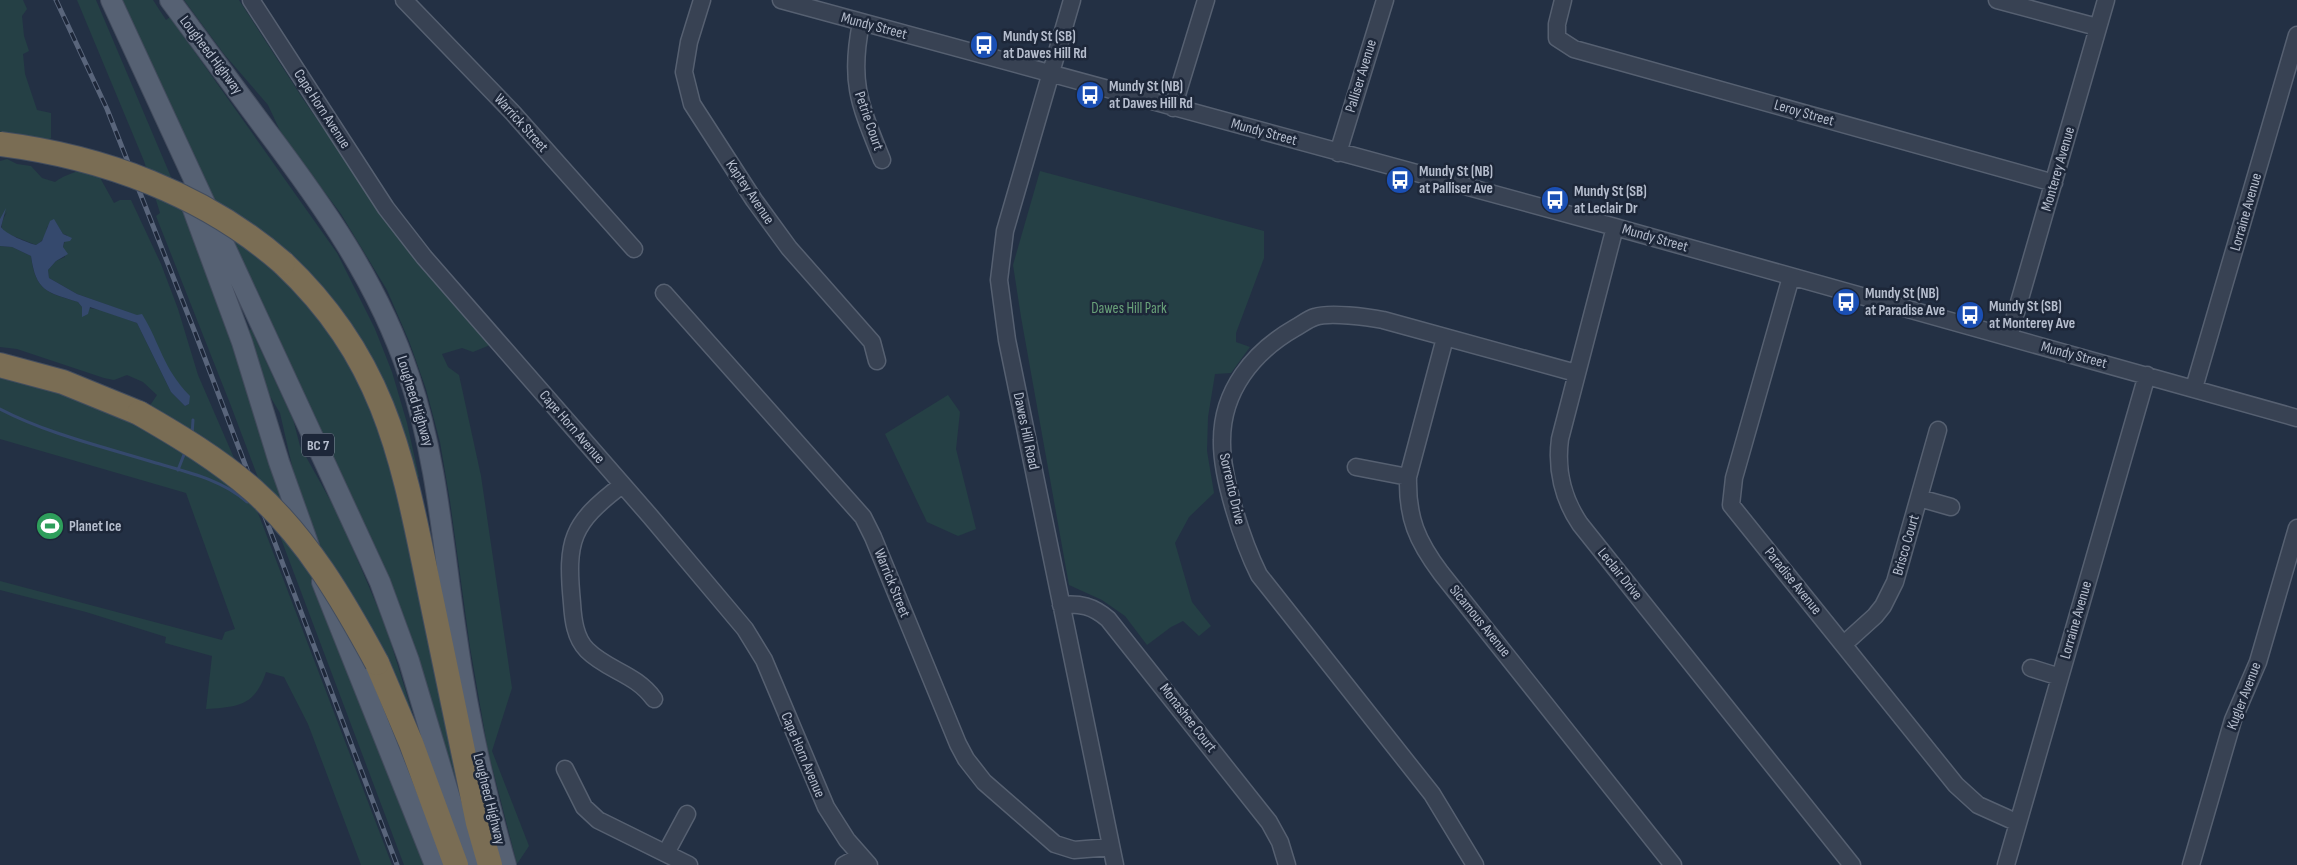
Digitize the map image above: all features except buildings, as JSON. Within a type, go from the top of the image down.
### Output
[{"type":"highway","points":[[0,144],[81,160],[162,188],[222,218],[254,240],[282,263],[315,296],[346,337],[372,382],[388,420],[410,499],[478,823],[490,865]]},
{"type":"highway","points":[[0,365],[63,382],[139,413],[219,464],[272,509],[325,574],[349,611],[379,668],[411,743],[456,865]]},
{"type":"highway","points":[[379,668],[448,865]]},
{"type":"main road","name":"BC 7","points":[[111,0],[377,576],[409,661],[470,865]]},
{"type":"main road","name":"Lougheed Highway","points":[[170,0],[335,225],[367,279],[402,354],[421,414],[431,455],[466,693],[486,789],[506,865]]},
{"type":"main road","points":[[130,39],[228,301],[299,522],[435,865]]},
{"type":"street","name":"Cape Horn Avenue","points":[[251,0],[386,208],[424,258],[729,609],[758,649],[818,792],[839,828],[864,861]]},
{"type":"street","name":"Warrick Street","points":[[404,0],[513,112],[634,249]]},
{"type":"street","name":"Kaptey Avenue","points":[[702,0],[689,42],[684,72],[692,104],[754,200],[789,248],[872,342],[877,361]]},
{"type":"street","name":"Mundy Street","points":[[781,0],[1615,227],[2297,418]]},
{"type":"street","name":"Dawes Hill Road","points":[[1072,0],[1005,231],[999,280],[1007,340],[1115,865]]},
{"type":"street","points":[[1173,108],[1206,0]]},
{"type":"street","name":"Palliser Avenue","points":[[1338,153],[1385,0]]},
{"type":"street","name":"Leroy Street","points":[[1563,0],[1557,24],[1557,38],[1574,49],[2054,183]]},
{"type":"street","points":[[1996,0],[2097,27]]},
{"type":"street","name":"Monterey Avenue","points":[[2009,337],[2106,0]]},
{"type":"street","name":"Petrie Court","points":[[861,23],[855,58],[855,78],[863,111],[882,160]]},
{"type":"street","name":"Lorraine Avenue","points":[[2194,388],[2297,35]]},
{"type":"street","name":"Leclair Drive","points":[[1615,227],[1562,426],[1558,452],[1561,481],[1574,516],[1852,865]]},
{"type":"street","name":"Paradise Avenue","points":[[1791,277],[1734,478],[1730,505],[1956,785],[1978,804],[2018,823]]},
{"type":"street","name":"Warrick Street","points":[[664,292],[863,517],[873,537],[958,744],[974,771],[1055,844],[1074,850],[1111,847]]},
{"type":"street","name":"Sorrento Drive","points":[[1475,865],[1432,794],[1259,576],[1244,539],[1222,450],[1222,428],[1235,386],[1251,362],[1283,335],[1315,316],[1369,317],[1576,373]]},
{"type":"street","name":"Sicamous Avenue","points":[[1445,338],[1408,477],[1410,516],[1415,531],[1430,558],[1673,865]]},
{"type":"street","name":"Lorraine Avenue","points":[[2006,865],[2147,375]]},
{"type":"street","name":"Brisco Court","points":[[1844,644],[1875,616],[1890,593],[1898,572],[1938,430]]},
{"type":"street","points":[[1356,467],[1408,477]]},
{"type":"street","points":[[622,485],[586,518],[572,544],[569,566],[573,618],[577,634],[587,649],[594,656],[644,686],[654,700]]},
{"type":"street","points":[[1919,498],[1951,507]]},
{"type":"street","name":"Kugler Avenue","points":[[2191,865],[2233,720],[2258,662],[2297,528]]},
{"type":"street","name":"Monashee Court","points":[[1061,605],[1077,603],[1085,605],[1108,619],[1269,822],[1280,842],[1287,865]]},
{"type":"street","points":[[2031,668],[2060,677]]},
{"type":"street","points":[[565,769],[584,808],[598,820],[690,865]]},
{"type":"street","points":[[666,853],[687,814]]},
{"type":"street","points":[[844,865],[864,861]]},
{"type":"green space","points":[[0,0],[23,0],[27,9],[22,16],[24,36],[29,51],[23,54],[25,74],[37,110],[51,113],[51,138],[45,145],[0,138]]},
{"type":"green space","points":[[77,0],[96,0],[171,177],[426,865],[404,865],[231,406],[156,216],[160,213],[144,161]]},
{"type":"green space","points":[[120,0],[153,0],[166,20],[170,17],[337,253],[375,329],[392,372],[407,423],[419,477],[417,478],[329,329],[371,405],[397,481],[472,834],[447,760]]},
{"type":"green space","points":[[184,0],[239,0],[303,99],[361,183],[490,345],[473,352],[462,348],[442,354],[448,367],[459,375],[481,476],[512,688],[492,751],[529,846],[517,864],[488,751],[470,647],[440,442],[426,389],[409,341],[387,290],[341,214],[282,135],[268,105],[224,54]]},
{"type":"green space","points":[[7,159],[17,164],[31,166],[42,178],[55,182],[93,165],[114,203],[120,200],[131,200],[161,264],[178,309],[198,375],[260,518],[392,865],[361,865],[308,724],[284,677],[266,672],[262,683],[251,698],[236,705],[206,709],[212,656],[165,643],[166,637],[86,612],[0,590],[0,581],[222,640],[225,632],[235,629],[186,493],[0,439],[0,376],[70,396],[137,425],[157,395],[143,382],[127,375],[114,380],[104,378],[17,349],[0,347],[0,246],[12,247],[31,256],[39,283],[58,296],[78,302],[82,307],[102,310],[137,323],[171,392],[185,406],[189,404],[163,361],[144,318],[77,294],[49,278],[48,270],[56,261],[65,257],[63,247],[67,235],[63,234],[54,220],[47,227],[45,236],[36,245],[3,232],[3,219],[7,212],[0,219],[0,161]]},
{"type":"green space","name":"Dawes Hill Park","points":[[1040,171],[1264,231],[1264,258],[1236,333],[1236,342],[1250,347],[1231,373],[1215,374],[1208,417],[1207,451],[1214,493],[1189,517],[1175,543],[1192,602],[1211,626],[1199,636],[1183,621],[1171,627],[1147,645],[1125,616],[1102,600],[1069,585],[1013,265]]},
{"type":"green space","points":[[251,329],[293,419],[300,446],[339,516],[386,627],[443,813],[384,708],[429,835],[298,492],[280,413],[265,388],[246,331]]},
{"type":"green space","points":[[948,395],[960,412],[956,449],[976,529],[958,536],[927,522],[885,434]]},
{"type":"water","points":[[6,208],[1,227],[17,238],[36,245],[42,241],[50,221],[54,219],[63,234],[72,238],[70,241],[64,242],[63,247],[68,254],[56,261],[48,270],[49,278],[77,294],[137,315],[142,314],[173,375],[190,396],[189,404],[185,406],[171,392],[137,323],[90,307],[88,314],[82,317],[82,307],[78,302],[58,296],[44,288],[36,277],[31,256],[12,247],[0,246],[0,219]]},
{"type":"waterway","points":[[0,409],[57,433],[216,482],[247,502]]},
{"type":"waterway","points":[[192,435],[193,420]]},
{"type":"waterway","points":[[178,470],[185,452]]},
{"type":"railway","points":[[56,0],[107,109],[196,335],[397,865]]},
{"type":"place","name":"Mundy St (SB) at Dawes Hill Rd","points":[[984,45]]},
{"type":"place","name":"Mundy St (NB) at Dawes Hill Rd","points":[[1090,95]]},
{"type":"place","name":"Mundy St (NB) at Palliser Ave","points":[[1400,180]]},
{"type":"place","name":"Mundy St (SB) at Leclair Dr","points":[[1555,200]]},
{"type":"place","name":"Mundy St (NB) at Paradise Ave","points":[[1846,302]]},
{"type":"place","name":"Mundy St (SB) at Monterey Ave","points":[[1970,315]]},
{"type":"place","name":"Planet Ice","points":[[50,526]]}]
